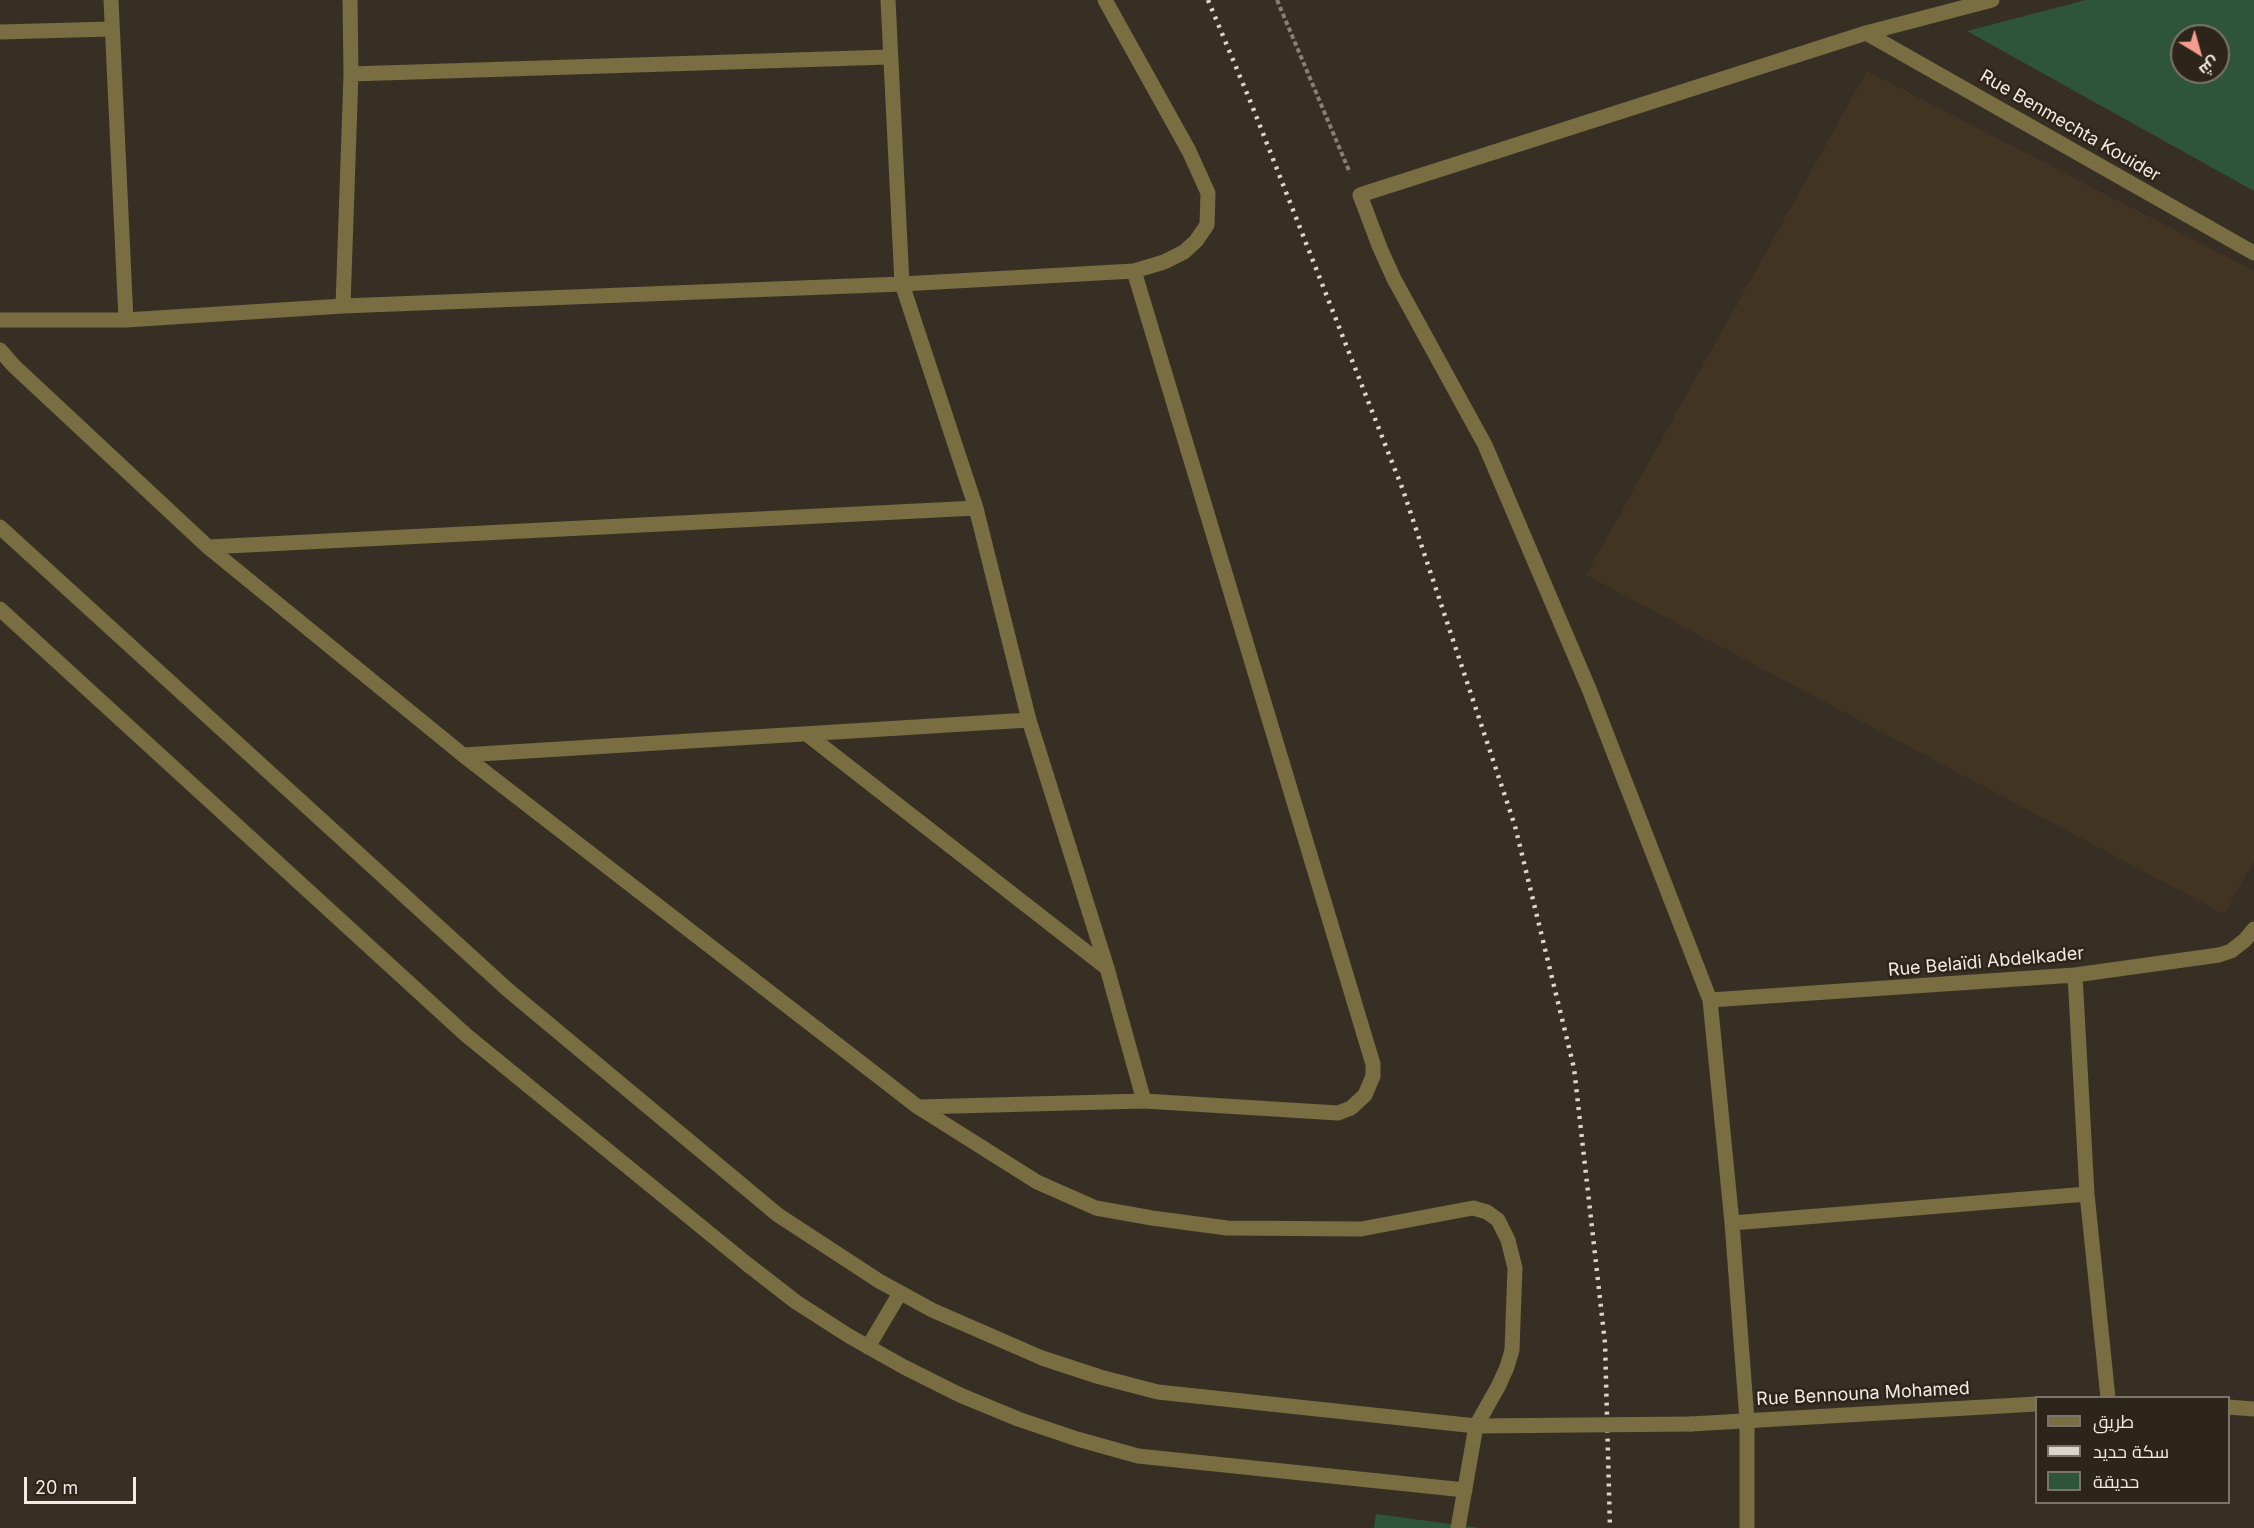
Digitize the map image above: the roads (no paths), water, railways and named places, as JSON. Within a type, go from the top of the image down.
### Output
[{"type":"street","points":[[111,0],[126,320]]},
{"type":"street","points":[[343,306],[351,74],[350,0]]},
{"type":"street","points":[[888,0],[889,57],[902,284],[976,508],[1029,720],[1107,968],[1144,1101]]},
{"type":"street","points":[[0,320],[126,320],[343,306],[902,284],[1134,271],[1164,262],[1184,252],[1196,241],[1207,225],[1208,193],[1189,151],[1105,0]]},
{"type":"street","points":[[1747,1528],[1747,1420],[1732,1223],[1710,1000],[1589,688],[1485,445],[1395,279],[1380,248],[1360,195],[1866,33],[1992,0]]},
{"type":"street","points":[[0,32],[111,28]]},
{"type":"street","name":"Rue Benmechta Kouider","points":[[1866,33],[2254,253]]},
{"type":"street","points":[[351,74],[889,57]]},
{"type":"street","points":[[918,1107],[1144,1101],[1338,1113],[1351,1108],[1365,1095],[1373,1076],[1373,1064],[1134,271]]},
{"type":"street","points":[[0,350],[14,366],[208,547],[463,755],[918,1107],[1037,1182],[1096,1208],[1227,1228],[1361,1229],[1473,1208],[1487,1212],[1498,1220],[1515,1268],[1512,1350],[1508,1367],[1476,1426],[1458,1528]]},
{"type":"street","points":[[208,547],[976,508]]},
{"type":"street","name":"Rue Bennouna Mohamed","points":[[0,527],[508,990],[778,1215],[827,1249],[900,1293],[987,1335],[1042,1358],[1100,1377],[1158,1392],[1476,1426],[1691,1424],[2035,1404]]},
{"type":"street","points":[[0,609],[466,1035],[796,1302],[868,1347],[950,1391],[1018,1419],[1138,1456],[1465,1490]]},
{"type":"street","points":[[463,755],[1029,720]]},
{"type":"street","points":[[808,735],[1107,968]]},
{"type":"street","name":"Rue Belaïdi Abdelkader","points":[[1710,1000],[2075,975],[2219,955],[2231,951],[2254,929]]},
{"type":"street","points":[[2075,975],[2087,1194],[2108,1396]]},
{"type":"street","points":[[1732,1223],[2087,1194]]},
{"type":"street","points":[[868,1347],[900,1293]]},
{"type":"street","points":[[2230,1407],[2254,1409]]},
{"type":"railway","points":[[1208,0],[1251,103],[1403,490],[1515,826],[1574,1068],[1605,1343],[1610,1528]]}]
